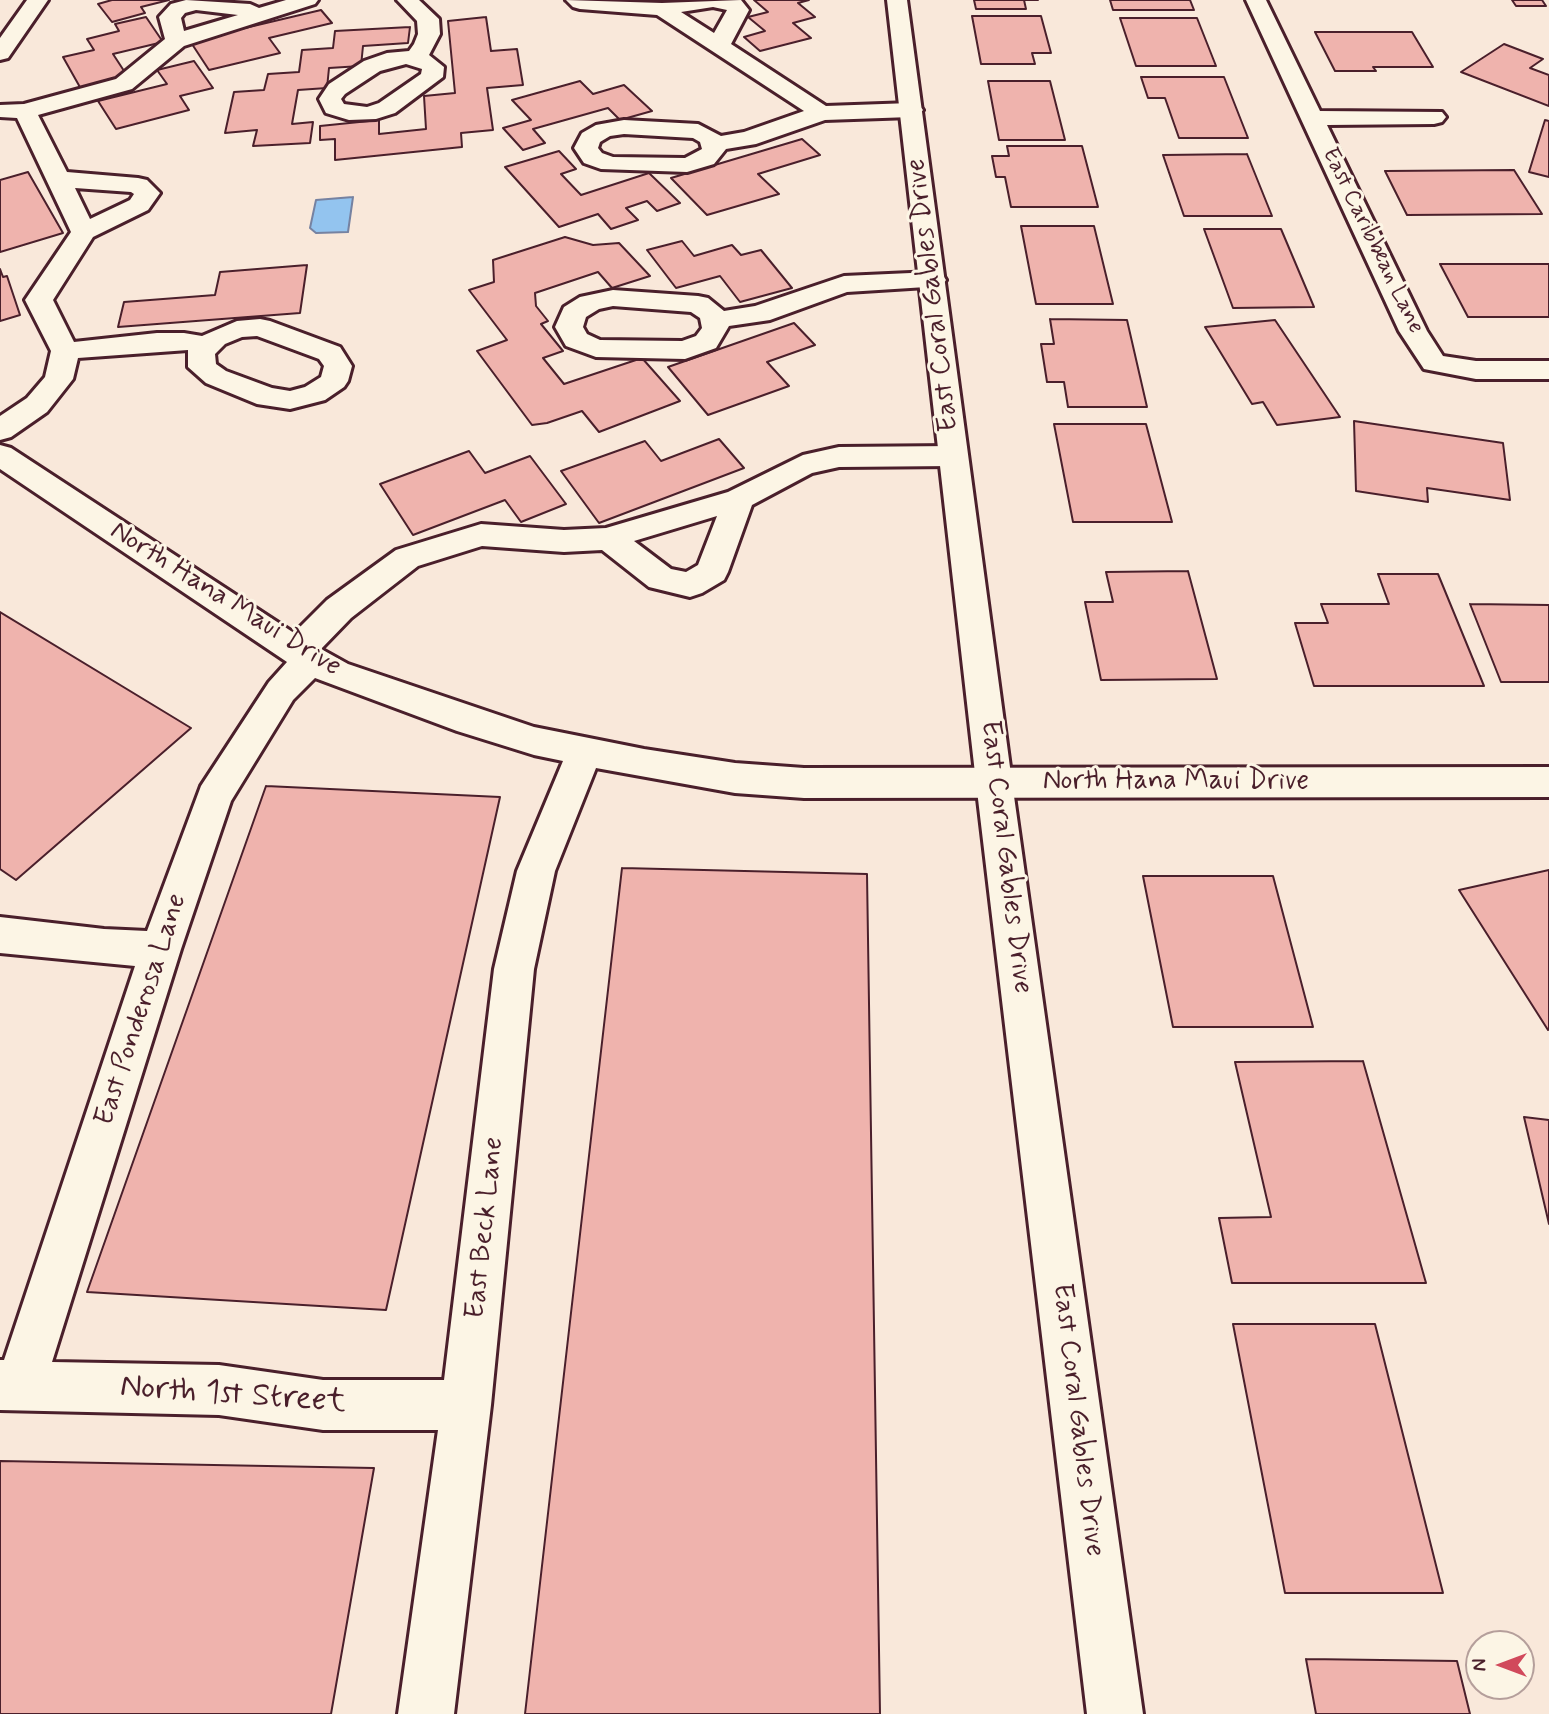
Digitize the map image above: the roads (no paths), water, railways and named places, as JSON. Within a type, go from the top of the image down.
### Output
[{"type":"street","points":[[0,53],[38,0]]},
{"type":"street","points":[[84,232],[59,179],[13,111],[124,84],[176,41],[308,0]]},
{"type":"street","points":[[407,0],[428,19],[429,34],[415,58]]},
{"type":"street","points":[[576,0],[580,3],[662,9],[713,1],[732,3],[738,10],[719,45]]},
{"type":"street","name":"East Coral Gables Drive","points":[[897,0],[994,782],[1115,1714]]},
{"type":"street","name":"East Caribbean Lane","points":[[1256,0],[1413,331],[1434,363],[1476,370],[1549,370]]},
{"type":"street","points":[[176,41],[170,17],[178,8],[196,4],[266,11]]},
{"type":"street","points":[[662,9],[822,114]]},
{"type":"street","points":[[714,144],[748,139],[822,114],[851,110],[911,110]]},
{"type":"street","name":"East Caribbean Lane","points":[[1313,118],[1434,117]]},
{"type":"street","points":[[0,430],[37,405],[59,379],[65,352],[39,300],[84,232],[139,205],[148,193],[138,185],[59,179]]},
{"type":"street","points":[[716,320],[760,314],[844,284],[933,280]]},
{"type":"street","points":[[65,352],[157,342],[184,341],[207,345]]},
{"type":"street","name":"North Hana Maui Drive","points":[[0,455],[304,656],[336,673],[470,721],[534,741],[586,752],[644,764],[749,779],[804,783],[1549,782]]},
{"type":"street","name":"East Ponderosa Lane","points":[[10,1385],[214,797],[304,656],[339,609],[407,558],[481,536],[564,541],[610,539],[634,529],[739,499],[803,465],[839,457],[953,456]]},
{"type":"street","points":[[610,539],[662,579],[690,585],[712,572],[739,499]]},
{"type":"street","name":"East Beck Lane","points":[[426,1714],[466,1405],[514,969],[536,871],[565,796],[586,752]]},
{"type":"street","points":[[0,934],[104,947],[161,949]]},
{"type":"street","name":"North 1st Street","points":[[10,1385],[219,1390],[323,1405],[466,1405]]},
{"type":"water","points":[[353,197],[348,232],[316,233],[310,228],[316,200]]}]
